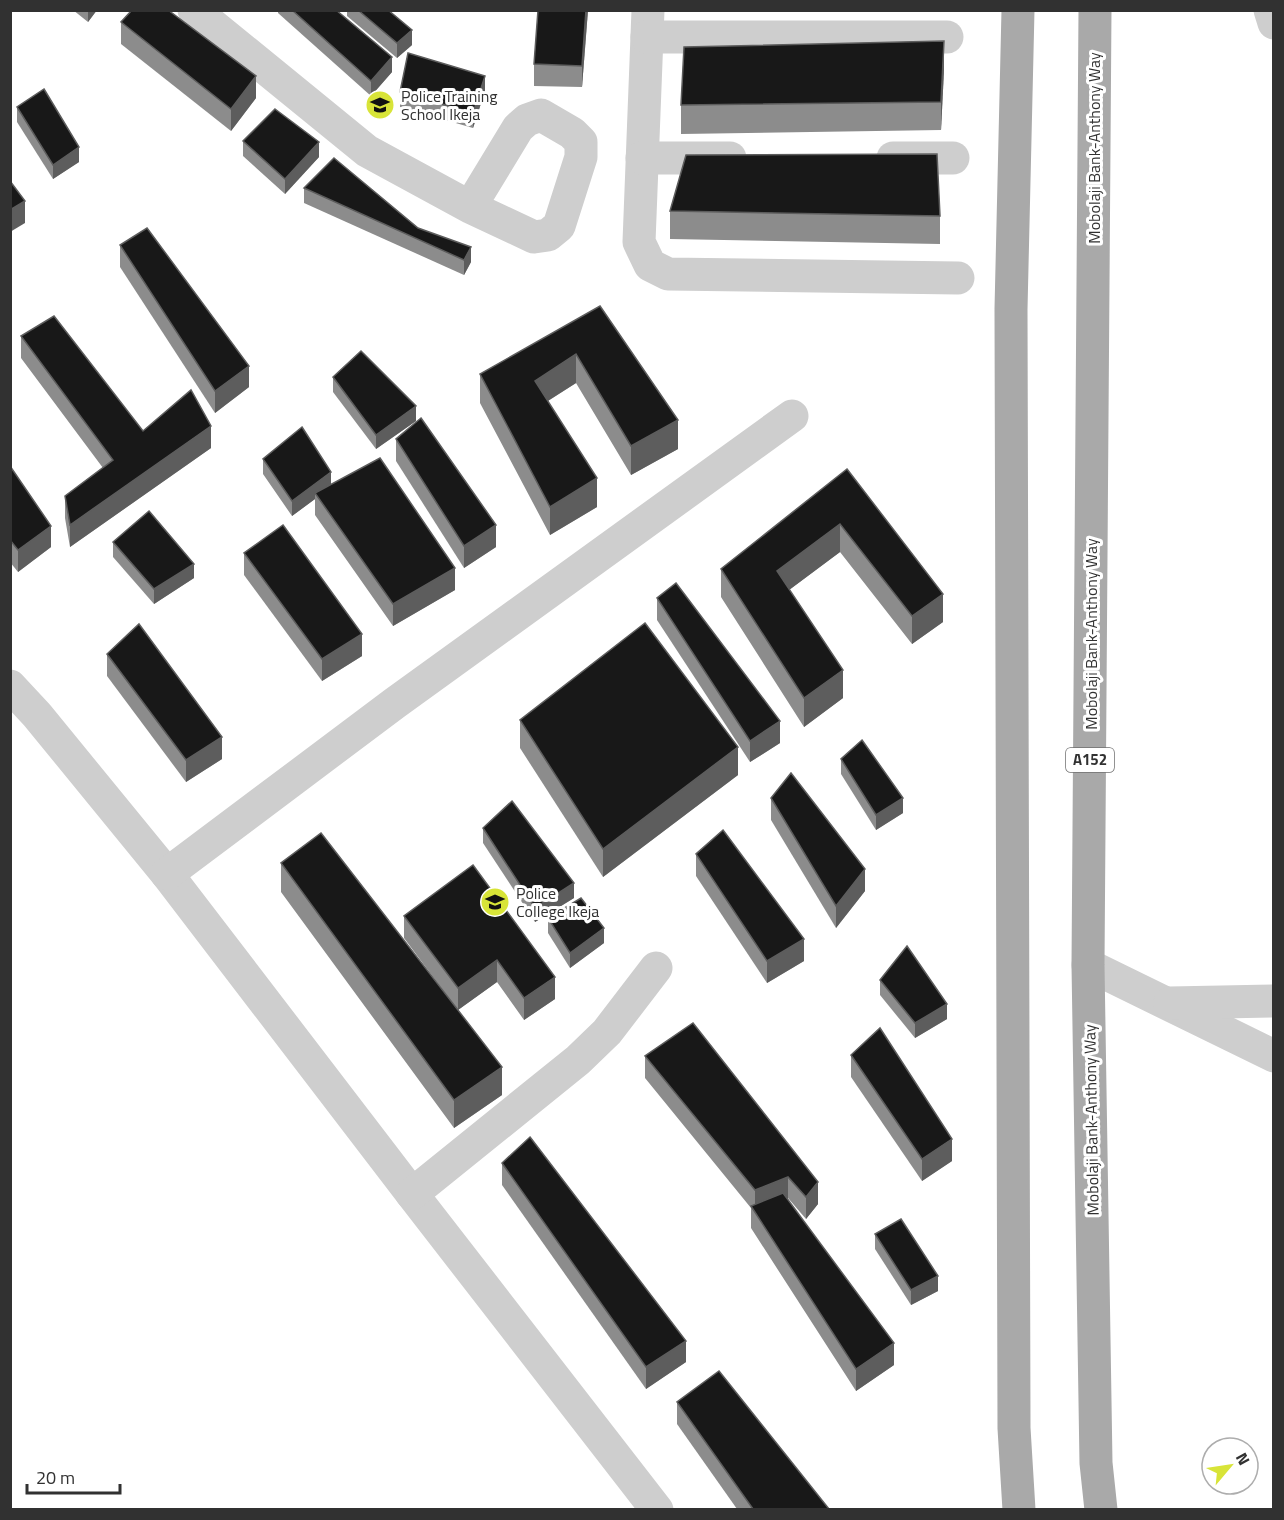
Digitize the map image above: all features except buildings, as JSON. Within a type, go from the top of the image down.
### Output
[{"type":"main road","points":[[1018,10],[1011,333],[1014,1428],[1019,1509]]},
{"type":"main road","name":"Mobolaji Bank-Anthony Way","points":[[1095,10],[1088,965],[1096,1463],[1101,1509]]},
{"type":"lane","points":[[194,10],[367,151],[470,207]]},
{"type":"lane","points":[[1270,10],[1274,23]]},
{"type":"lane","points":[[948,37],[647,24],[639,242],[650,265],[668,274],[958,278]]},
{"type":"lane","points":[[642,158],[762,158]]},
{"type":"lane","points":[[869,158],[953,158]]},
{"type":"lane","points":[[167,874],[395,703],[792,416]]},
{"type":"lane","points":[[10,686],[37,715],[167,874],[657,1509]]},
{"type":"lane","points":[[1088,965],[1274,1056]]},
{"type":"lane","points":[[412,1194],[578,1060],[607,1032],[656,968]]},
{"type":"lane","points":[[1165,1003],[1274,1001]]},
{"type":"place","name":"Police Training School Ikeja","points":[[380,105]]},
{"type":"place","name":"Police College Ikeja","points":[[495,902]]}]
